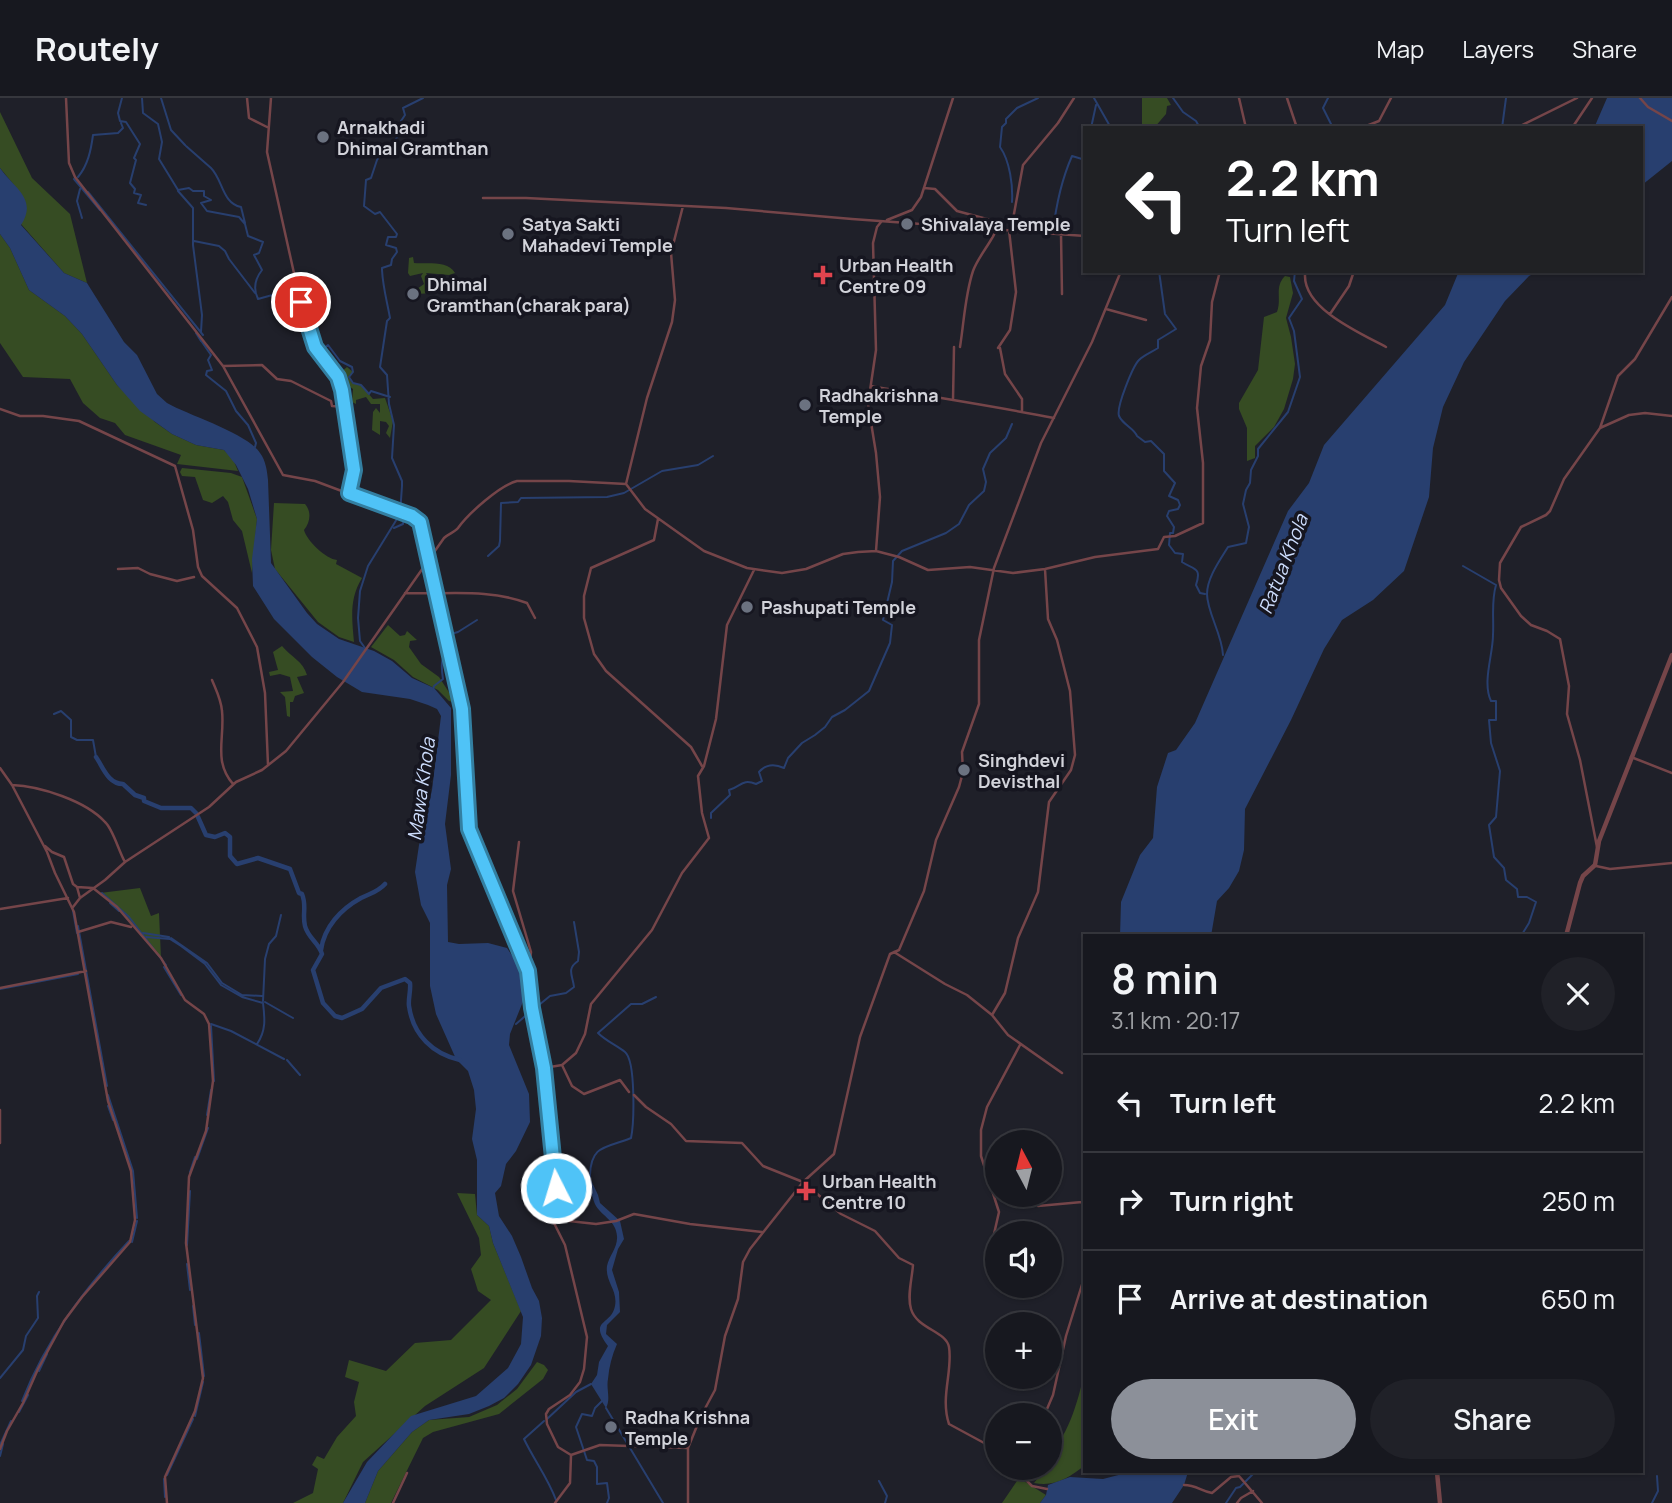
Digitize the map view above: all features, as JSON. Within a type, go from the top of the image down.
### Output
[{"type":"street","points":[[66,98],[69,163],[75,177],[223,366],[283,475],[313,481],[419,520],[462,709],[469,829],[528,971]]},
{"type":"street","points":[[247,98],[248,118],[267,127]]},
{"type":"street","points":[[271,98],[267,152],[304,316],[315,347],[339,381],[354,470],[349,493]]},
{"type":"street","points":[[876,551],[880,497],[868,404],[876,350],[873,243],[877,227],[912,210],[921,197],[953,98]]},
{"type":"street","points":[[1022,411],[1022,399],[1005,374],[999,348],[1010,330],[1016,292],[1010,230],[1023,165],[1058,123],[1074,98]]},
{"type":"street","points":[[1239,98],[1246,126]]},
{"type":"street","points":[[1287,98],[1296,126]]},
{"type":"street","points":[[1366,126],[1379,121],[1391,98]]},
{"type":"street","points":[[1520,126],[1577,98]]},
{"type":"street","points":[[1573,126],[1592,98]]},
{"type":"street","points":[[1640,98],[1647,107],[1672,121]]},
{"type":"street","points":[[924,188],[935,189],[957,211],[998,222],[997,229],[974,269],[968,288],[960,347]]},
{"type":"street","points":[[483,198],[683,205],[1083,236]]},
{"type":"street","points":[[683,205],[671,253],[675,300],[672,323],[647,398],[626,484],[645,509],[704,551],[754,569],[782,573],[806,569],[843,554],[876,551],[899,557],[928,570],[970,567],[1013,573],[1045,569],[1095,557],[1158,549],[1161,539],[1203,523],[1203,463],[1197,408],[1201,366],[1210,340],[1212,302],[1220,273]]},
{"type":"street","points":[[1061,234],[1062,294]]},
{"type":"street","points":[[688,1503],[688,1448],[715,1390],[725,1336],[738,1299],[743,1262],[762,1232],[803,1182],[834,1154],[860,1037],[890,954],[901,948],[924,891],[936,841],[961,780],[964,767],[962,752],[979,704],[979,640],[994,570],[1041,443],[1107,310],[1120,273]]},
{"type":"street","points":[[1329,315],[1349,286],[1353,273]]},
{"type":"street","points":[[1305,275],[1306,289],[1329,315],[1386,347]]},
{"type":"street","points":[[1597,847],[1580,760],[1567,714],[1569,686],[1560,639],[1525,621],[1503,593],[1499,580],[1502,559],[1527,523],[1548,514],[1564,479],[1600,428],[1618,376],[1635,359],[1672,297]]},
{"type":"street","points":[[1107,310],[1146,320]]},
{"type":"street","points":[[953,400],[954,347]]},
{"type":"street","points":[[223,366],[262,365],[277,379],[310,390],[331,401],[332,406],[344,407]]},
{"type":"street","points":[[870,386],[1054,418]]},
{"type":"street","points":[[0,409],[20,416],[79,421],[175,466],[193,530],[198,567],[202,576],[237,608],[257,647],[269,728],[268,765]]},
{"type":"street","points":[[1600,428],[1629,415],[1645,413],[1672,416]]},
{"type":"street","points":[[73,907],[80,898],[125,862],[209,807],[233,785],[286,751],[343,682],[444,537],[456,530],[460,521],[512,481],[626,484]]},
{"type":"street","points":[[658,519],[654,540],[591,568],[584,596],[584,618],[594,654],[606,671],[691,747],[702,767]]},
{"type":"street","points":[[118,569],[138,568],[177,581],[194,576]]},
{"type":"street","points":[[544,1068],[562,1065],[572,1057],[582,1043],[589,1008],[595,997],[620,971],[652,930],[682,873],[709,838],[698,776],[716,719],[727,625],[754,569]]},
{"type":"street","points":[[992,1015],[1005,993],[1018,938],[1036,901],[1042,874],[1049,802],[1070,770],[1075,755],[1070,691],[1057,640],[1048,619],[1045,569]]},
{"type":"street","points":[[404,593],[476,592],[524,601],[535,618]]},
{"type":"street","points":[[1567,934],[1580,883],[1583,876],[1595,865],[1597,847],[1672,655]]},
{"type":"street","points":[[212,680],[219,694],[222,710],[220,743],[223,768],[233,785]]},
{"type":"street","points":[[1632,757],[1672,773]]},
{"type":"street","points":[[0,768],[12,785],[73,907],[108,1101],[131,1171],[135,1229],[130,1242],[64,1321],[0,1449]]},
{"type":"street","points":[[12,785],[37,787],[56,794],[82,806],[106,822],[125,862]]},
{"type":"street","points":[[520,842],[513,891],[530,947],[528,971],[532,1008],[544,1068],[556,1181],[552,1214],[565,1245],[587,1337],[580,1382],[570,1395],[546,1414],[547,1424],[558,1447],[571,1455]]},
{"type":"street","points":[[43,845],[64,857],[80,898]]},
{"type":"street","points":[[1595,865],[1611,869],[1672,863]]},
{"type":"street","points":[[77,887],[93,888],[117,907],[133,928]]},
{"type":"street","points":[[0,909],[68,898]]},
{"type":"street","points":[[78,932],[111,922],[138,930],[162,958],[185,1000],[204,1014],[209,1024],[213,1065],[206,1131],[189,1177],[186,1243],[203,1378],[195,1411],[165,1477],[167,1503]]},
{"type":"street","points":[[894,952],[967,995],[992,1015],[1020,1045],[1062,1073]]},
{"type":"street","points":[[0,988],[86,971]]},
{"type":"street","points":[[997,1221],[999,1212],[981,1156],[981,1130],[990,1099],[999,1088],[1020,1045]]},
{"type":"street","points":[[562,1065],[572,1086],[584,1094],[620,1080],[629,1092]]},
{"type":"street","points":[[634,1095],[671,1124],[686,1141],[742,1143],[763,1166],[803,1182],[841,1214],[875,1231],[899,1258],[913,1265],[910,1297],[913,1313],[920,1322],[943,1337],[949,1346],[945,1396],[949,1424],[985,1443]]},
{"type":"street","points":[[0,1110],[0,1143]]},
{"type":"street","points":[[1083,1199],[1083,1210]]},
{"type":"street","points":[[1062,1204],[1082,1202]]},
{"type":"street","points":[[552,1214],[581,1223],[611,1222],[631,1214],[640,1214],[690,1224],[762,1232]]},
{"type":"street","points":[[1049,1403],[1083,1282]]},
{"type":"street","points":[[571,1455],[596,1446],[688,1448]]},
{"type":"street","points":[[557,1503],[570,1483],[571,1455]]},
{"type":"street","points":[[393,1503],[407,1473]]},
{"type":"street","points":[[1437,1473],[1440,1503]]},
{"type":"street","points":[[1184,1485],[1196,1485],[1212,1493],[1231,1477],[1239,1476],[1262,1503]]},
{"type":"street","points":[[1026,1480],[1032,1486],[1047,1489]]},
{"type":"street","points":[[1237,1503],[1253,1491]]},
{"type":"green space","points":[[1142,98],[1167,98],[1171,105],[1167,106],[1166,114],[1156,126],[1142,126]]},
{"type":"green space","points":[[0,112],[32,178],[70,214],[87,283],[64,273],[21,224],[19,191],[0,168]]},
{"type":"green space","points":[[0,234],[10,248],[29,290],[65,316],[82,334],[117,385],[155,422],[172,434],[196,445],[224,450],[233,459],[238,471],[177,464],[181,455],[125,435],[115,423],[100,418],[83,403],[70,379],[23,377],[0,343]]},
{"type":"green space","points":[[413,257],[414,263],[442,264],[455,273],[426,273],[430,280],[427,289],[431,293],[418,294],[417,289],[424,284],[421,276],[423,273],[410,276],[408,273],[409,258]]},
{"type":"green space","points":[[1285,276],[1290,277],[1293,293],[1286,318],[1295,364],[1293,379],[1284,409],[1274,427],[1255,446],[1255,458],[1247,461],[1247,428],[1239,403],[1258,370],[1264,317],[1277,312],[1280,284]]},
{"type":"green space","points":[[347,367],[353,372],[349,378],[352,383],[361,385],[373,399],[385,398],[393,421],[390,438],[386,433],[389,426],[386,422],[380,421],[380,435],[372,430],[373,412],[376,408],[380,413],[380,404],[371,404],[366,397],[356,400],[356,404],[352,402],[353,389],[346,384],[341,385],[339,374]]},
{"type":"green space","points":[[182,468],[231,473],[242,477],[257,519],[252,573],[242,531],[233,520],[228,502],[223,496],[212,503],[203,500],[195,477],[182,476]]},
{"type":"green space","points":[[274,503],[305,504],[309,517],[304,530],[309,539],[323,553],[337,560],[336,564],[362,578],[353,601],[354,642],[339,637],[318,622],[275,569],[271,550]]},
{"type":"green space","points":[[388,625],[400,636],[407,631],[417,640],[410,641],[409,647],[421,664],[439,677],[456,703],[449,701],[438,690],[413,677],[394,660],[371,647]]},
{"type":"green space","points":[[282,646],[300,663],[307,675],[297,677],[304,693],[295,696],[293,702],[290,702],[290,717],[287,716],[285,697],[280,692],[293,691],[290,677],[280,674],[270,676],[269,672],[278,670],[273,652]]},
{"type":"green space","points":[[140,888],[151,916],[159,913],[161,958],[127,918],[100,893]]},
{"type":"green space","points":[[457,1193],[475,1194],[477,1215],[489,1226],[493,1243],[521,1311],[484,1368],[425,1406],[363,1462],[343,1503],[293,1503],[313,1493],[318,1469],[312,1465],[317,1456],[324,1459],[337,1437],[356,1416],[354,1402],[359,1382],[345,1377],[349,1360],[386,1371],[415,1343],[451,1340],[491,1300],[478,1291],[471,1269],[481,1255],[479,1238]]},
{"type":"green space","points":[[537,1362],[548,1370],[543,1379],[499,1414],[433,1432],[423,1438],[391,1503],[365,1503],[378,1471],[412,1432],[429,1420],[469,1417],[497,1405],[517,1389]]},
{"type":"green space","points":[[1083,1377],[1083,1466],[1062,1480],[1062,1438]]},
{"type":"green space","points":[[1018,1480],[1022,1480],[1046,1495],[1040,1503],[1002,1503]]},
{"type":"green space","points":[[1036,1480],[1061,1480],[1049,1484],[1034,1483]]},
{"type":"water","points":[[1607,98],[1672,98],[1672,161],[1643,184],[1643,126],[1595,126]]},
{"type":"water","points":[[0,168],[26,201],[26,216],[21,225],[64,273],[87,283],[124,342],[137,355],[157,394],[167,403],[243,439],[260,453],[268,480],[271,563],[307,613],[317,624],[339,639],[374,651],[392,661],[412,678],[434,688],[451,708],[451,775],[445,824],[451,869],[447,885],[448,942],[488,943],[507,948],[519,966],[524,983],[524,999],[510,1034],[509,1045],[529,1094],[530,1122],[516,1151],[506,1164],[501,1186],[495,1193],[499,1216],[512,1236],[539,1301],[541,1336],[531,1365],[504,1398],[469,1414],[429,1420],[412,1432],[378,1471],[365,1503],[343,1503],[367,1462],[411,1416],[476,1396],[508,1368],[521,1344],[523,1317],[493,1243],[489,1226],[477,1215],[477,1160],[472,1139],[476,1109],[474,1090],[468,1071],[456,1059],[436,1014],[430,986],[430,923],[421,905],[415,872],[432,790],[441,716],[437,709],[410,699],[362,692],[312,657],[274,619],[253,586],[252,559],[257,519],[248,489],[236,465],[224,450],[196,445],[172,434],[140,411],[117,385],[82,334],[65,316],[29,290],[10,248],[0,234]]},
{"type":"water","name":"Ratua Khola","points":[[1458,273],[1535,273],[1505,301],[1464,362],[1443,407],[1433,448],[1429,497],[1404,571],[1373,600],[1342,620],[1324,649],[1245,809],[1244,850],[1239,871],[1217,901],[1211,934],[1120,934],[1121,902],[1140,855],[1153,838],[1157,787],[1168,753],[1176,750],[1195,723],[1288,511],[1309,483],[1324,445],[1445,305]]},
{"type":"water","points":[[589,1175],[600,1203],[620,1221],[624,1239],[612,1270],[619,1292],[620,1312],[607,1325],[606,1334],[617,1344],[609,1370],[606,1408],[591,1384],[608,1346],[600,1327],[615,1306],[615,1295],[607,1266],[617,1236],[612,1223],[595,1203]]},
{"type":"water","points":[[1126,1473],[1188,1473],[1184,1485],[1172,1503],[1040,1503],[1046,1495],[1048,1485],[1070,1477],[1103,1479]]},
{"type":"waterway","points":[[122,98],[118,113],[120,121],[126,122],[140,144],[134,158],[136,160],[130,183],[135,189],[134,193],[141,195],[138,203],[146,205]]},
{"type":"waterway","points":[[142,98],[143,113],[158,124],[162,142],[159,159],[178,190],[189,188],[193,191],[204,191],[204,196],[211,200],[201,203],[207,211],[239,217],[245,224],[248,236],[263,242],[259,253],[254,255],[262,270],[256,284],[258,299],[276,294],[287,302],[295,314],[313,319],[314,341]]},
{"type":"waterway","points":[[161,98],[171,130],[185,145]]},
{"type":"waterway","points":[[365,648],[360,641],[360,591],[368,566],[400,514],[402,486],[392,458],[394,425],[387,375],[380,367],[387,321],[390,318],[382,268],[391,265],[397,252],[396,248],[386,245],[388,237],[396,237],[397,234],[380,212],[375,214],[364,206],[366,180],[371,178],[377,160],[387,145],[393,143],[400,133],[407,131],[401,121],[405,115],[403,108],[423,98]]},
{"type":"waterway","points":[[1012,202],[1010,174],[1000,147],[1002,127],[1017,108],[1038,98]]},
{"type":"waterway","points":[[1094,98],[1110,126]]},
{"type":"waterway","points":[[1173,98],[1183,112],[1199,126]]},
{"type":"waterway","points":[[1328,98],[1323,108],[1331,124],[1328,126]]},
{"type":"waterway","points":[[1502,126],[1506,98]]},
{"type":"waterway","points":[[1091,126],[1096,105]]},
{"type":"waterway","points":[[78,177],[89,157],[93,135],[118,133],[123,128],[121,123]]},
{"type":"waterway","points":[[186,146],[215,173],[226,196],[241,207],[245,223]]},
{"type":"waterway","points":[[1053,232],[1068,165],[1072,156],[1082,159],[1083,156]]},
{"type":"waterway","points":[[74,179],[100,210]]},
{"type":"waterway","points":[[80,189],[77,201],[82,218]]},
{"type":"waterway","points":[[178,191],[193,208],[193,245],[202,315],[201,332]]},
{"type":"waterway","points":[[88,192],[203,335]]},
{"type":"waterway","points":[[194,241],[219,246],[225,251],[255,293]]},
{"type":"waterway","points":[[1159,273],[1165,314],[1176,329],[1158,340],[1158,348],[1136,364],[1122,396],[1119,416],[1137,436],[1145,442],[1151,441],[1164,454],[1164,471],[1175,483],[1169,496],[1178,500],[1180,505],[1178,509],[1169,511],[1167,516],[1174,527],[1173,533],[1170,533],[1169,545],[1175,553],[1183,554],[1182,562],[1197,572],[1196,585],[1200,593],[1205,594]]},
{"type":"waterway","points":[[1223,655],[1208,601],[1209,582],[1228,547],[1246,543],[1249,527],[1243,504],[1251,470],[1258,456],[1258,449],[1288,412],[1300,377],[1294,331],[1289,318],[1302,299],[1294,281],[1295,273]]},
{"type":"waterway","points":[[196,333],[201,341]]},
{"type":"waterway","points":[[202,342],[211,355],[208,360],[212,370],[207,371],[206,375],[226,391],[236,411],[248,425],[256,443],[255,447]]},
{"type":"waterway","points":[[316,345],[324,348],[328,345],[340,361],[352,367],[353,372],[349,377],[353,383],[361,385],[369,394],[371,391],[390,397]]},
{"type":"waterway","points":[[711,818],[711,813],[730,795],[729,790],[744,782],[756,784],[762,781],[759,772],[768,766],[784,768],[788,758],[802,743],[825,727],[832,717],[869,691],[890,643],[892,625],[883,620],[892,582],[893,561],[902,551],[946,533],[959,524],[969,505],[984,491],[986,482],[983,469],[990,453],[1006,438],[1012,424]]},
{"type":"waterway","points":[[488,556],[499,546],[501,503],[518,502],[521,498],[607,497],[624,493],[662,471],[698,465],[713,456]]},
{"type":"waterway","points":[[394,528],[403,524],[401,509]]},
{"type":"waterway","points":[[1463,566],[1496,585],[1488,685],[1491,701],[1496,701],[1496,720],[1489,720],[1491,743],[1500,771],[1496,817],[1489,825],[1494,857],[1504,868],[1506,880],[1517,889],[1518,897],[1527,897],[1536,902],[1522,934]]},
{"type":"waterway","points":[[433,690],[443,679],[442,661],[452,648],[451,634],[477,620]]},
{"type":"waterway","points":[[54,714],[61,711],[71,720],[71,737],[77,740],[93,740],[96,757]]},
{"type":"waterway","points":[[96,757],[113,781],[123,784],[135,795],[144,798],[144,801],[161,808],[191,808],[196,813]]},
{"type":"waterway","points":[[198,817],[206,835],[215,837],[225,833],[230,837],[230,856],[237,864],[258,858],[290,869],[299,893],[302,894],[306,930],[322,954],[313,970],[323,1003],[335,1016],[342,1018],[362,1009],[381,988],[405,979],[410,983],[411,1016],[420,1034],[433,1048],[460,1060]]},
{"type":"waterway","points":[[321,950],[330,926],[340,913],[385,884]]},
{"type":"waterway","points":[[102,893],[129,917],[166,965]]},
{"type":"waterway","points":[[110,903],[119,911]]},
{"type":"waterway","points":[[73,911],[77,933]]},
{"type":"waterway","points":[[263,1001],[265,959],[269,944],[276,936],[281,915]]},
{"type":"waterway","points":[[534,1009],[550,996],[566,993],[574,987],[571,970],[578,961],[579,952],[574,922]]},
{"type":"waterway","points":[[78,926],[107,1086]]},
{"type":"waterway","points":[[143,933],[169,937]]},
{"type":"waterway","points":[[146,937],[170,939],[205,964],[221,985],[242,997],[263,1003],[264,1025],[257,1044]]},
{"type":"waterway","points":[[171,938],[207,963],[222,983],[242,995],[262,996]]},
{"type":"waterway","points":[[164,967],[181,995]]},
{"type":"waterway","points":[[0,989],[78,974]]},
{"type":"waterway","points":[[590,1175],[597,1152],[631,1138],[633,1120],[633,1079],[629,1058],[625,1052],[598,1033],[631,1004],[642,1004],[656,997]]},
{"type":"waterway","points":[[265,1002],[293,1018]]},
{"type":"waterway","points":[[516,1024],[531,1011]]},
{"type":"waterway","points":[[211,1024],[231,1031],[284,1059]]},
{"type":"waterway","points":[[211,1026],[214,1081]]},
{"type":"waterway","points":[[287,1060],[300,1075]]},
{"type":"waterway","points":[[207,1115],[211,1090]]},
{"type":"waterway","points":[[108,1095],[133,1171],[137,1218]]},
{"type":"waterway","points":[[108,1106],[113,1120]]},
{"type":"waterway","points":[[197,1159],[208,1128]]},
{"type":"waterway","points":[[190,1172],[195,1157]]},
{"type":"waterway","points":[[187,1245],[190,1191]]},
{"type":"waterway","points":[[132,1242],[137,1221]]},
{"type":"waterway","points":[[22,1401],[43,1357],[68,1316],[129,1241]]},
{"type":"waterway","points":[[187,1264],[190,1290]]},
{"type":"waterway","points":[[0,1378],[23,1350],[26,1336],[38,1318],[39,1292]]},
{"type":"waterway","points":[[193,1306],[195,1325]]},
{"type":"waterway","points":[[199,1333],[204,1376]]},
{"type":"waterway","points":[[39,1371],[47,1354]]},
{"type":"waterway","points":[[195,1416],[203,1382]]},
{"type":"waterway","points":[[547,1419],[576,1392],[591,1384]]},
{"type":"waterway","points":[[19,1412],[28,1395]]},
{"type":"waterway","points":[[602,1401],[592,1416],[582,1414],[576,1427],[587,1460],[594,1461],[597,1467],[597,1484],[607,1483],[607,1503]]},
{"type":"waterway","points":[[606,1408],[663,1503]]},
{"type":"waterway","points":[[167,1475],[193,1419]]},
{"type":"waterway","points":[[0,1445],[11,1421]]},
{"type":"waterway","points":[[544,1421],[524,1439],[556,1500]]},
{"type":"waterway","points":[[0,1456],[3,1444]]},
{"type":"waterway","points":[[1226,1503],[1236,1488],[1254,1473]]},
{"type":"waterway","points":[[1652,1503],[1658,1491],[1657,1476]]},
{"type":"waterway","points":[[164,1479],[165,1497]]},
{"type":"waterway","points":[[879,1481],[887,1496],[885,1503]]},
{"type":"place","name":"Arnakhadi Dhimal Gramthan","points":[[323,137]]},
{"type":"place","name":"Shivalaya Temple","points":[[907,224]]},
{"type":"place","name":"Satya Sakti Mahadevi Temple","points":[[508,234]]},
{"type":"place","name":"Urban Health Centre 09","points":[[823,275]]},
{"type":"place","name":"Dhimal Gramthan(charak para)","points":[[413,294]]},
{"type":"place","name":"Radhakrishna Temple","points":[[805,405]]},
{"type":"place","name":"Pashupati Temple","points":[[747,607]]},
{"type":"place","name":"Singhdevi Devisthal","points":[[964,770]]},
{"type":"place","name":"Urban Health Centre 10","points":[[806,1191]]},
{"type":"place","name":"Radha Krishna Temple","points":[[611,1427]]},
{"type":"route","points":[[301,302],[315,347],[338,377],[342,390],[354,470],[349,493],[418,518],[420,522],[462,709],[469,829],[528,971],[544,1068],[556,1188]]},
{"type":"water label","name":"Mawa Khola","points":[[421,789]]}]
